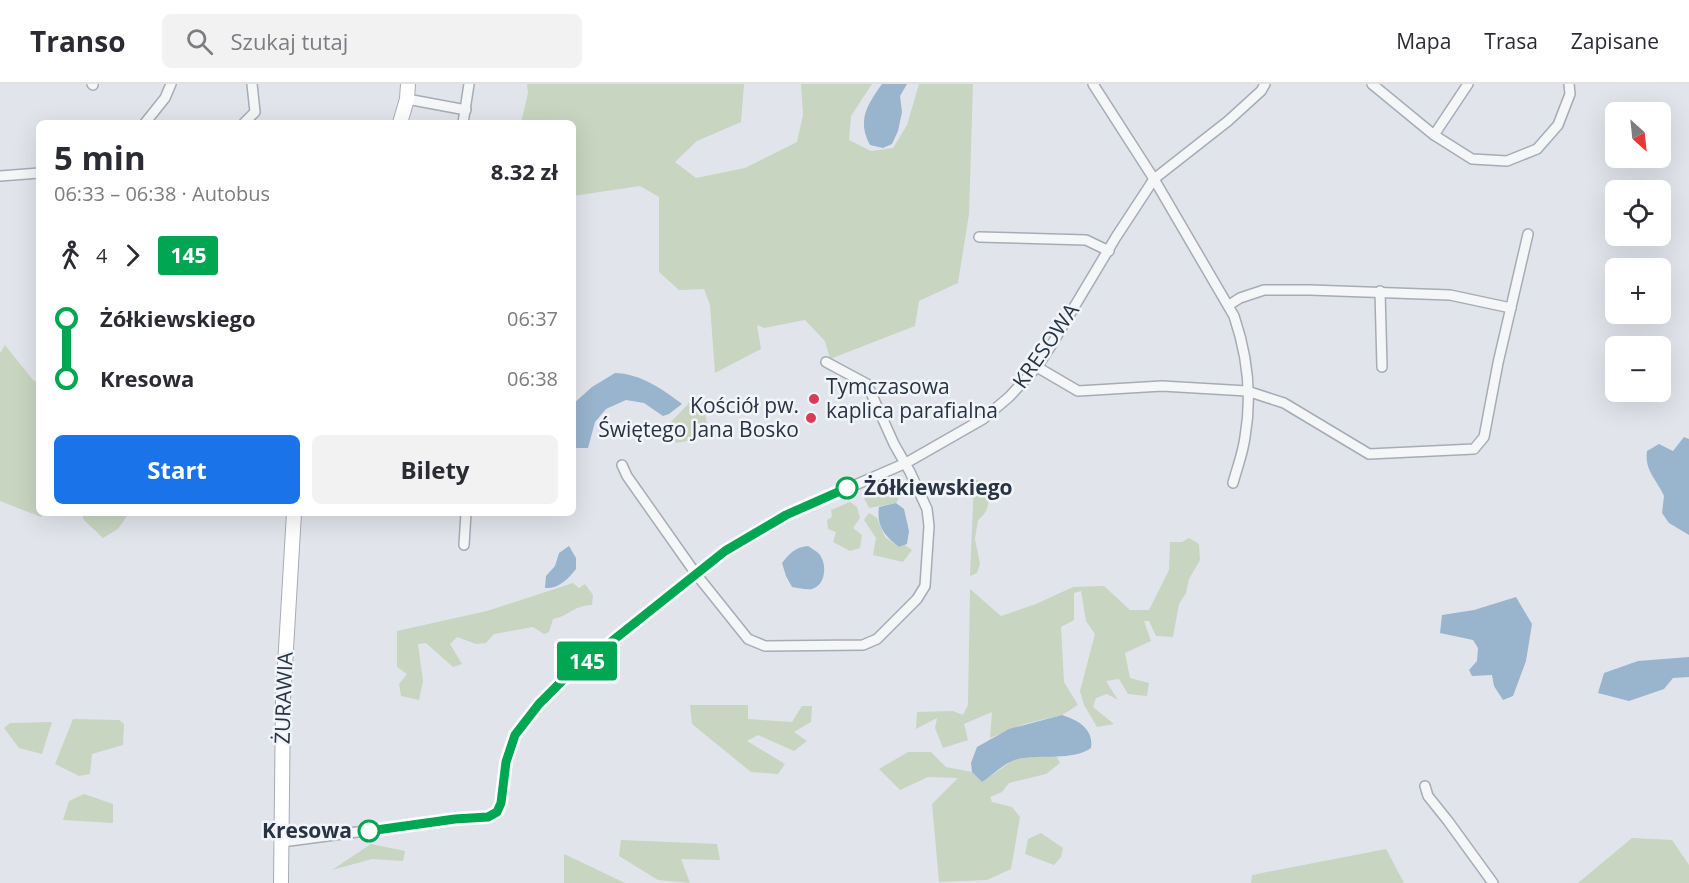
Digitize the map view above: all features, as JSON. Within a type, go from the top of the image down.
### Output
[{"type":"street","points":[[147,120],[165,98],[171,84]]},
{"type":"street","points":[[247,120],[255,112],[252,84]]},
{"type":"street","points":[[401,120],[407,99],[408,84]]},
{"type":"street","points":[[464,120],[469,84]]},
{"type":"street","points":[[1093,84],[1154,179],[1229,305],[1241,335],[1247,376],[1248,412],[1245,440],[1233,483]]},
{"type":"street","name":"KRESOWA","points":[[282,842],[455,819],[488,817],[497,812],[501,803],[506,762],[515,735],[539,704],[585,662],[725,551],[786,515],[906,463],[984,419],[1010,397],[1037,367],[1154,179],[1228,121],[1261,91],[1265,84]]},
{"type":"street","points":[[1372,84],[1434,135],[1472,159],[1507,161],[1537,149],[1558,125],[1570,94],[1569,84]]},
{"type":"street","points":[[1434,135],[1468,84]]},
{"type":"street","points":[[407,99],[466,110]]},
{"type":"street","points":[[0,176],[36,173]]},
{"type":"street","points":[[1037,367],[1078,392],[1162,386],[1248,391],[1284,403],[1370,454],[1474,449],[1484,437],[1528,234]]},
{"type":"street","points":[[979,237],[1086,240],[1109,251]]},
{"type":"street","points":[[1229,305],[1240,298],[1264,290],[1380,291],[1450,295],[1511,308]]},
{"type":"street","points":[[1380,291],[1382,367]]},
{"type":"street","points":[[622,465],[627,476],[696,574],[748,639],[765,646],[863,645],[877,639],[917,599],[925,586],[929,526],[927,509],[867,384],[826,362]]},
{"type":"street","name":"ŻURAWIA","points":[[281,883],[283,700],[294,516]]},
{"type":"street","points":[[464,545],[466,516]]},
{"type":"street","points":[[1425,786],[1428,796],[1449,821],[1493,883]]},
{"type":"green space","points":[[527,84],[744,84],[741,122],[697,141],[675,162],[696,178],[745,168],[797,142],[803,115],[801,84],[872,84],[851,116],[849,140],[871,151],[893,148],[907,125],[919,84],[973,84],[969,214],[958,283],[919,301],[915,326],[830,359],[825,341],[805,320],[764,328],[757,325],[761,349],[715,373],[710,305],[704,289],[679,290],[659,272],[659,197],[640,186],[576,196],[576,120],[522,120],[528,93]]},
{"type":"green space","points":[[5,345],[36,382],[36,515],[0,501],[0,353]]},
{"type":"green space","points":[[694,398],[705,413],[707,425],[699,439],[676,443],[667,426]]},
{"type":"green space","points":[[974,480],[984,481],[988,492],[988,507],[978,520],[975,539],[980,564],[977,573],[970,576]]},
{"type":"green space","points":[[884,489],[900,496],[896,503],[869,508],[864,498]]},
{"type":"green space","points":[[850,502],[857,507],[860,518],[853,528],[862,535],[860,548],[850,551],[833,542],[836,532],[828,529],[827,520],[832,517],[831,510]]},
{"type":"green space","points":[[869,513],[877,518],[885,537],[899,547],[905,545],[912,550],[903,562],[873,555],[876,538],[864,520]]},
{"type":"green space","points":[[82,516],[127,516],[118,529],[103,538]]},
{"type":"green space","points":[[1189,538],[1199,544],[1200,560],[1179,604],[1173,637],[1156,636],[1149,621],[1144,621],[1151,641],[1125,653],[1130,678],[1149,683],[1147,696],[1128,694],[1119,679],[1106,681],[1118,700],[1107,694],[1096,698],[1093,707],[1114,724],[1097,727],[1084,705],[1080,691],[1095,634],[1086,621],[1081,591],[1074,593],[1074,620],[1061,627],[1064,682],[1078,705],[1062,715],[1024,724],[990,738],[992,712],[964,724],[968,740],[943,748],[935,728],[937,718],[916,729],[917,712],[953,711],[963,715],[968,705],[970,589],[1001,616],[1036,604],[1073,587],[1104,586],[1130,610],[1149,610],[1169,570],[1170,542],[1182,542]]},
{"type":"green space","points":[[573,583],[579,588],[585,584],[593,595],[592,605],[580,607],[553,619],[549,632],[544,634],[533,627],[494,634],[486,643],[476,644],[457,637],[450,644],[462,664],[453,667],[426,643],[418,644],[423,681],[419,700],[401,696],[399,684],[407,674],[397,667],[397,631],[487,611]]},
{"type":"green space","points":[[690,705],[748,705],[748,719],[792,722],[802,706],[812,706],[811,722],[794,732],[807,741],[794,751],[758,735],[747,741],[785,764],[778,774],[751,772],[692,724]]},
{"type":"green space","points":[[73,719],[119,720],[124,724],[123,745],[92,754],[90,774],[79,776],[55,764]]},
{"type":"green space","points":[[52,722],[42,754],[19,748],[4,728],[10,723]]},
{"type":"green space","points":[[908,752],[931,752],[946,767],[972,772],[982,782],[1015,759],[1050,755],[1057,757],[1060,763],[1046,774],[1009,783],[1002,792],[990,797],[992,802],[1012,807],[1020,817],[1011,869],[987,880],[939,882],[932,804],[958,778],[928,777],[900,790],[879,769]]},
{"type":"green space","points":[[84,794],[113,804],[113,823],[63,820],[69,801]]},
{"type":"green space","points":[[1041,833],[1063,848],[1061,857],[1054,865],[1025,854],[1028,839]]},
{"type":"green space","points":[[1632,838],[1672,840],[1689,865],[1689,883],[1578,883]]},
{"type":"green space","points":[[621,840],[717,844],[720,860],[681,859],[690,883],[658,880],[619,856]]},
{"type":"green space","points":[[371,844],[405,851],[403,861],[372,859],[332,870]]},
{"type":"green space","points":[[1386,849],[1404,883],[1251,883],[1252,875]]},
{"type":"green space","points":[[564,854],[625,883],[564,883]]},
{"type":"water","points":[[882,84],[907,84],[900,96],[902,112],[898,131],[892,144],[883,148],[870,145],[864,128],[868,106]]},
{"type":"water","points":[[615,373],[624,374],[642,379],[682,404],[663,416],[644,403],[626,400],[606,409],[595,422],[588,448],[576,448],[576,401],[592,387]]},
{"type":"water","points":[[1684,437],[1689,439],[1689,535],[1669,523],[1662,513],[1664,496],[1647,464],[1647,451],[1659,444],[1673,451]]},
{"type":"water","points":[[896,503],[904,509],[909,531],[907,544],[899,547],[883,530],[878,514],[879,507]]},
{"type":"water","points":[[569,546],[576,558],[576,569],[559,585],[545,588],[546,576],[555,566],[559,553]]},
{"type":"water","points":[[808,546],[822,559],[823,579],[817,587],[812,589],[792,587],[782,563],[793,551]]},
{"type":"water","points":[[1516,597],[1532,624],[1526,661],[1513,696],[1503,700],[1494,686],[1492,675],[1472,676],[1469,670],[1477,661],[1478,648],[1473,640],[1440,633],[1442,615],[1474,610]]},
{"type":"water","points":[[1689,657],[1689,677],[1673,678],[1664,689],[1629,701],[1598,693],[1604,673],[1638,661]]},
{"type":"water","points":[[1062,715],[1084,726],[1090,736],[1091,748],[1066,756],[1018,759],[982,782],[972,772],[971,763],[977,747],[1009,729]]},
{"type":"bus line","name":"145","points":[[369,831],[455,819],[488,817],[497,812],[501,803],[506,762],[515,735],[539,704],[562,681],[725,551],[786,515],[847,488]]},
{"type":"place","name":"Tymczasowa kaplica parafialna","points":[[814,399]]},
{"type":"place","name":"Kościół pw. Świętego Jana Bosko","points":[[811,418]]},
{"type":"place","name":"Żółkiewskiego","points":[[847,488]]},
{"type":"place","name":"Kresowa","points":[[369,831]]}]
